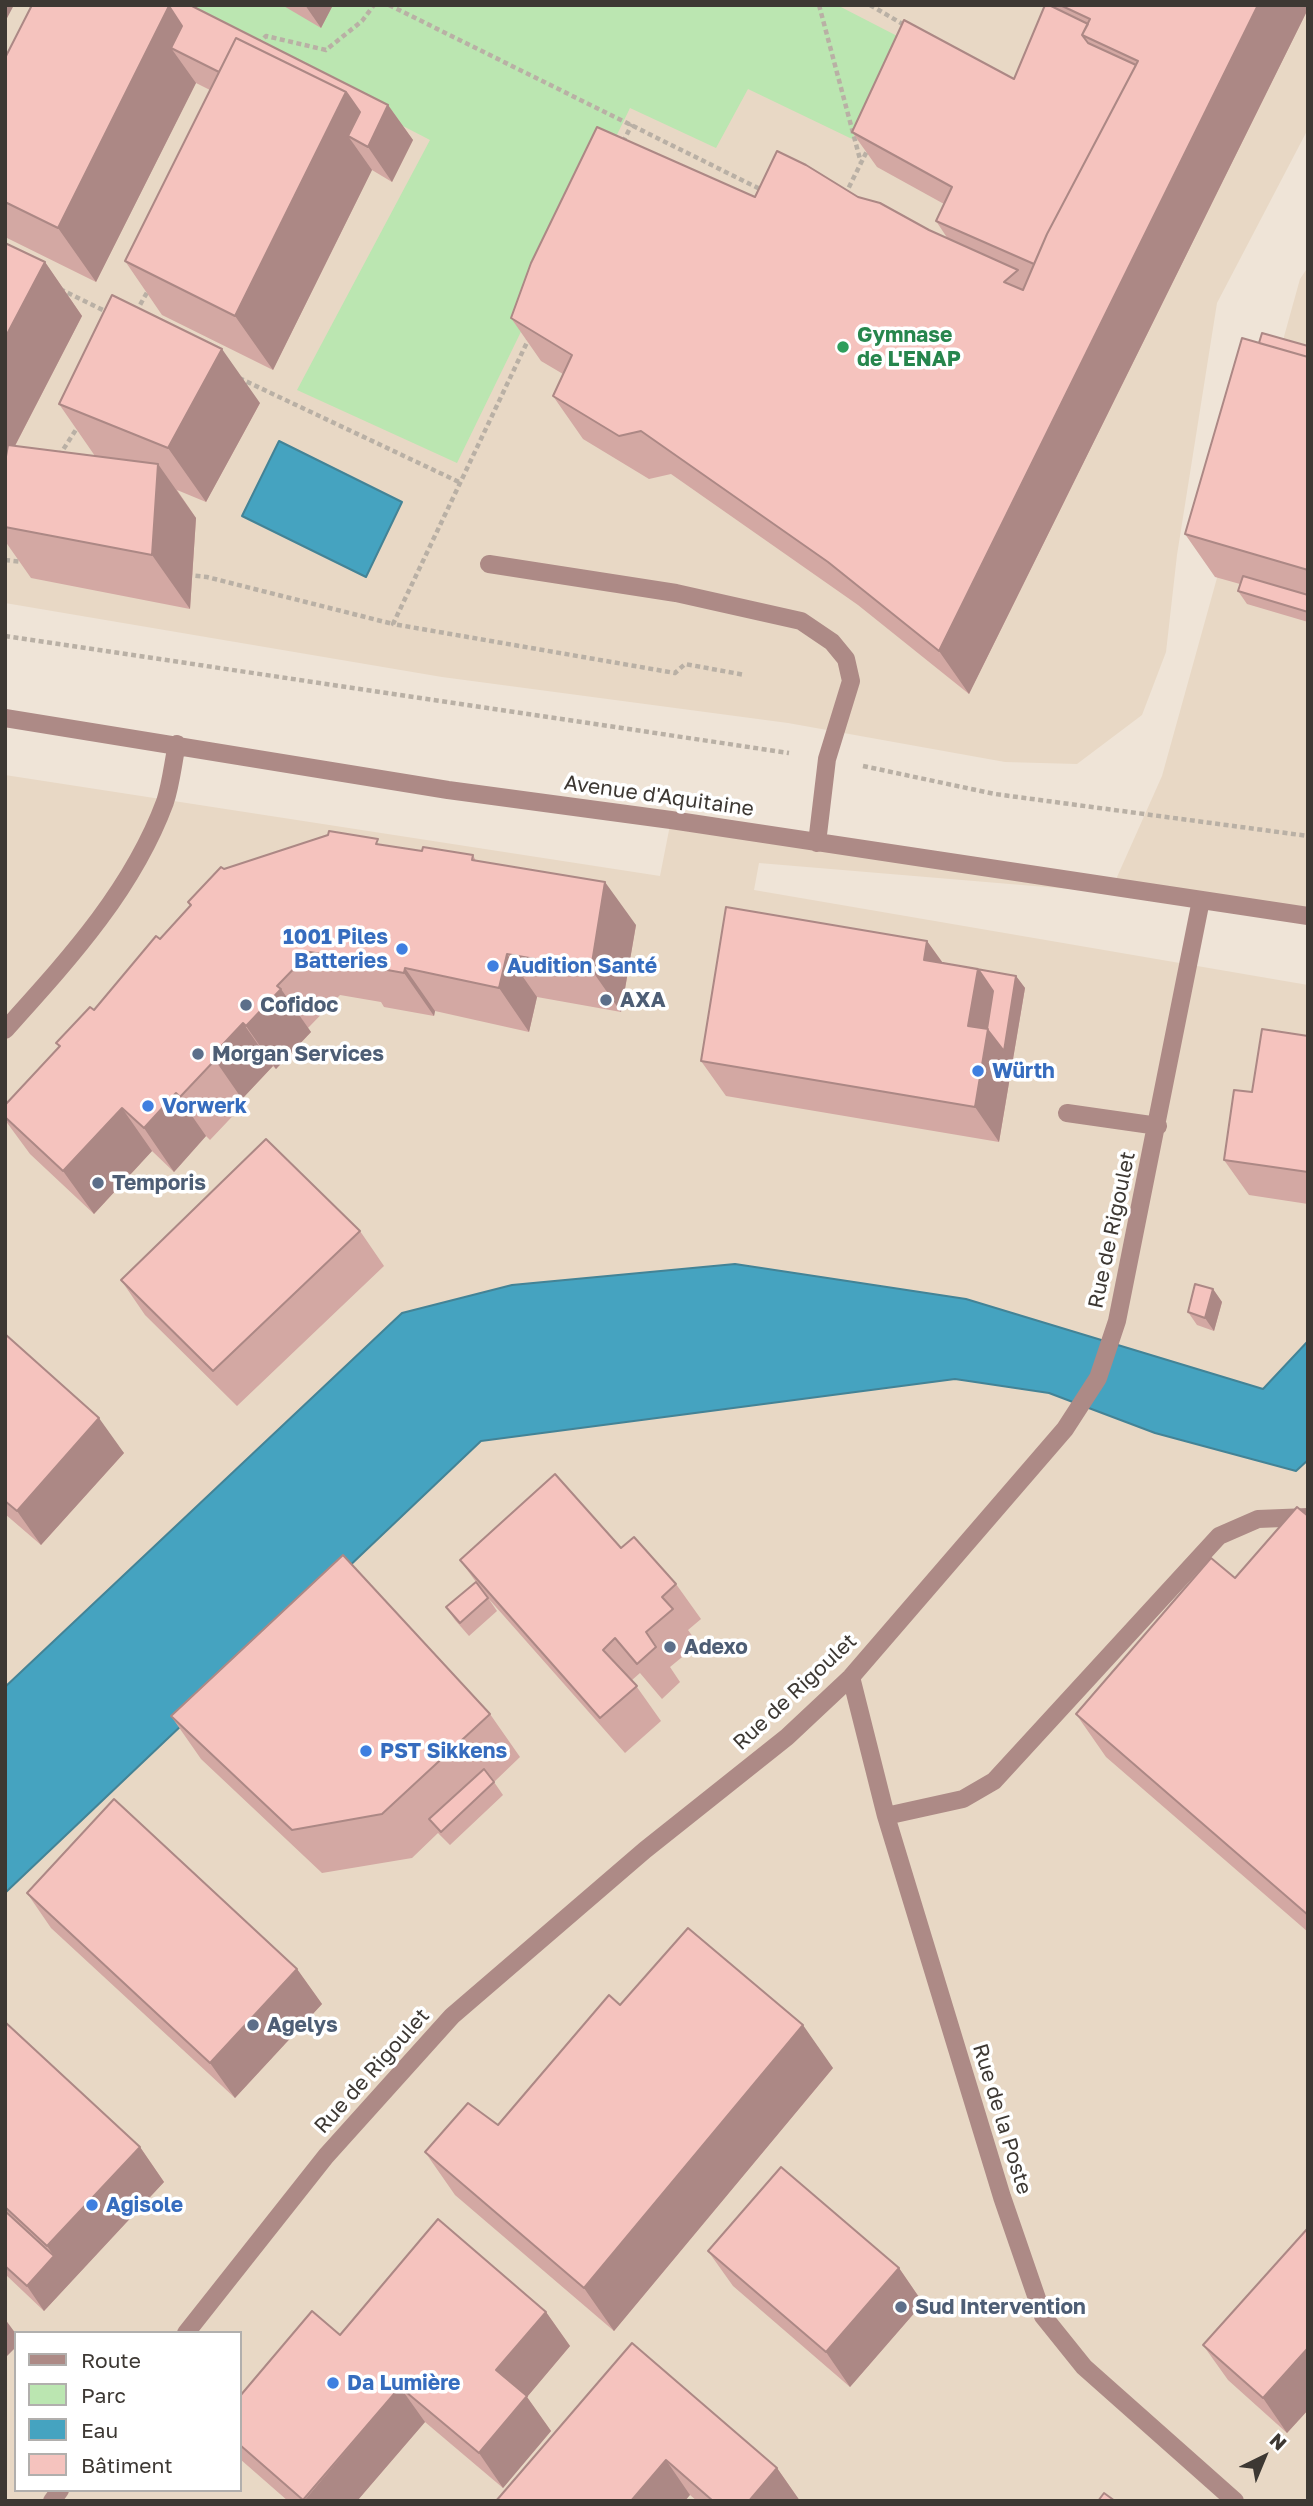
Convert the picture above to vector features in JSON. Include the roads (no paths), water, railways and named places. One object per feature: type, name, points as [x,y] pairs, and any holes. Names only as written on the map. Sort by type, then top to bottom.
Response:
[{"type":"street","points":[[489,564],[676,593],[801,621],[832,642],[846,659],[851,681],[827,759],[817,842]]},
{"type":"street","name":"Avenue d'Aquitaine","points":[[5,718],[448,790],[1308,916]]},
{"type":"street","points":[[5,1030],[65,964],[119,894],[142,855],[166,800],[177,744]]},
{"type":"street","name":"Rue de Rigoulet","points":[[188,2331],[326,2156],[452,2016],[645,1850],[787,1737],[851,1677],[1065,1429],[1098,1378],[1116,1321],[1158,1126],[1200,900]]},
{"type":"street","points":[[1066,1113],[1158,1126]]},
{"type":"street","points":[[886,1816],[963,1799],[995,1780],[1219,1536],[1258,1520],[1308,1517]]},
{"type":"street","name":"Rue de la Poste","points":[[851,1677],[886,1816],[1002,2197],[1044,2316],[1084,2367],[1235,2501]]},
{"type":"water","points":[[279,441],[402,502],[366,577],[242,516]]},
{"type":"water","points":[[735,1264],[966,1299],[1263,1389],[1308,1341],[1308,1460],[1296,1471],[1155,1433],[1049,1393],[955,1379],[481,1441],[5,1893],[5,1687],[402,1313],[512,1285]]},
{"type":"place","name":"Gymnase de L'ENAP","points":[[843,347]]},
{"type":"place","name":"1001 Piles Batteries","points":[[402,949]]},
{"type":"place","name":"Audition Santé","points":[[493,966]]},
{"type":"place","name":"AXA","points":[[606,1000]]},
{"type":"place","name":"Cofidoc","points":[[246,1005]]},
{"type":"place","name":"Morgan Services","points":[[198,1054]]},
{"type":"place","name":"Würth","points":[[978,1071]]},
{"type":"place","name":"Vorwerk","points":[[148,1106]]},
{"type":"place","name":"Temporis","points":[[98,1183]]},
{"type":"place","name":"Adexo","points":[[670,1647]]},
{"type":"place","name":"PST Sikkens","points":[[366,1751]]},
{"type":"place","name":"Agelys","points":[[253,2025]]},
{"type":"place","name":"Agisole","points":[[92,2205]]},
{"type":"place","name":"Sud Intervention","points":[[901,2307]]},
{"type":"place","name":"Da Lumière","points":[[333,2383]]}]
